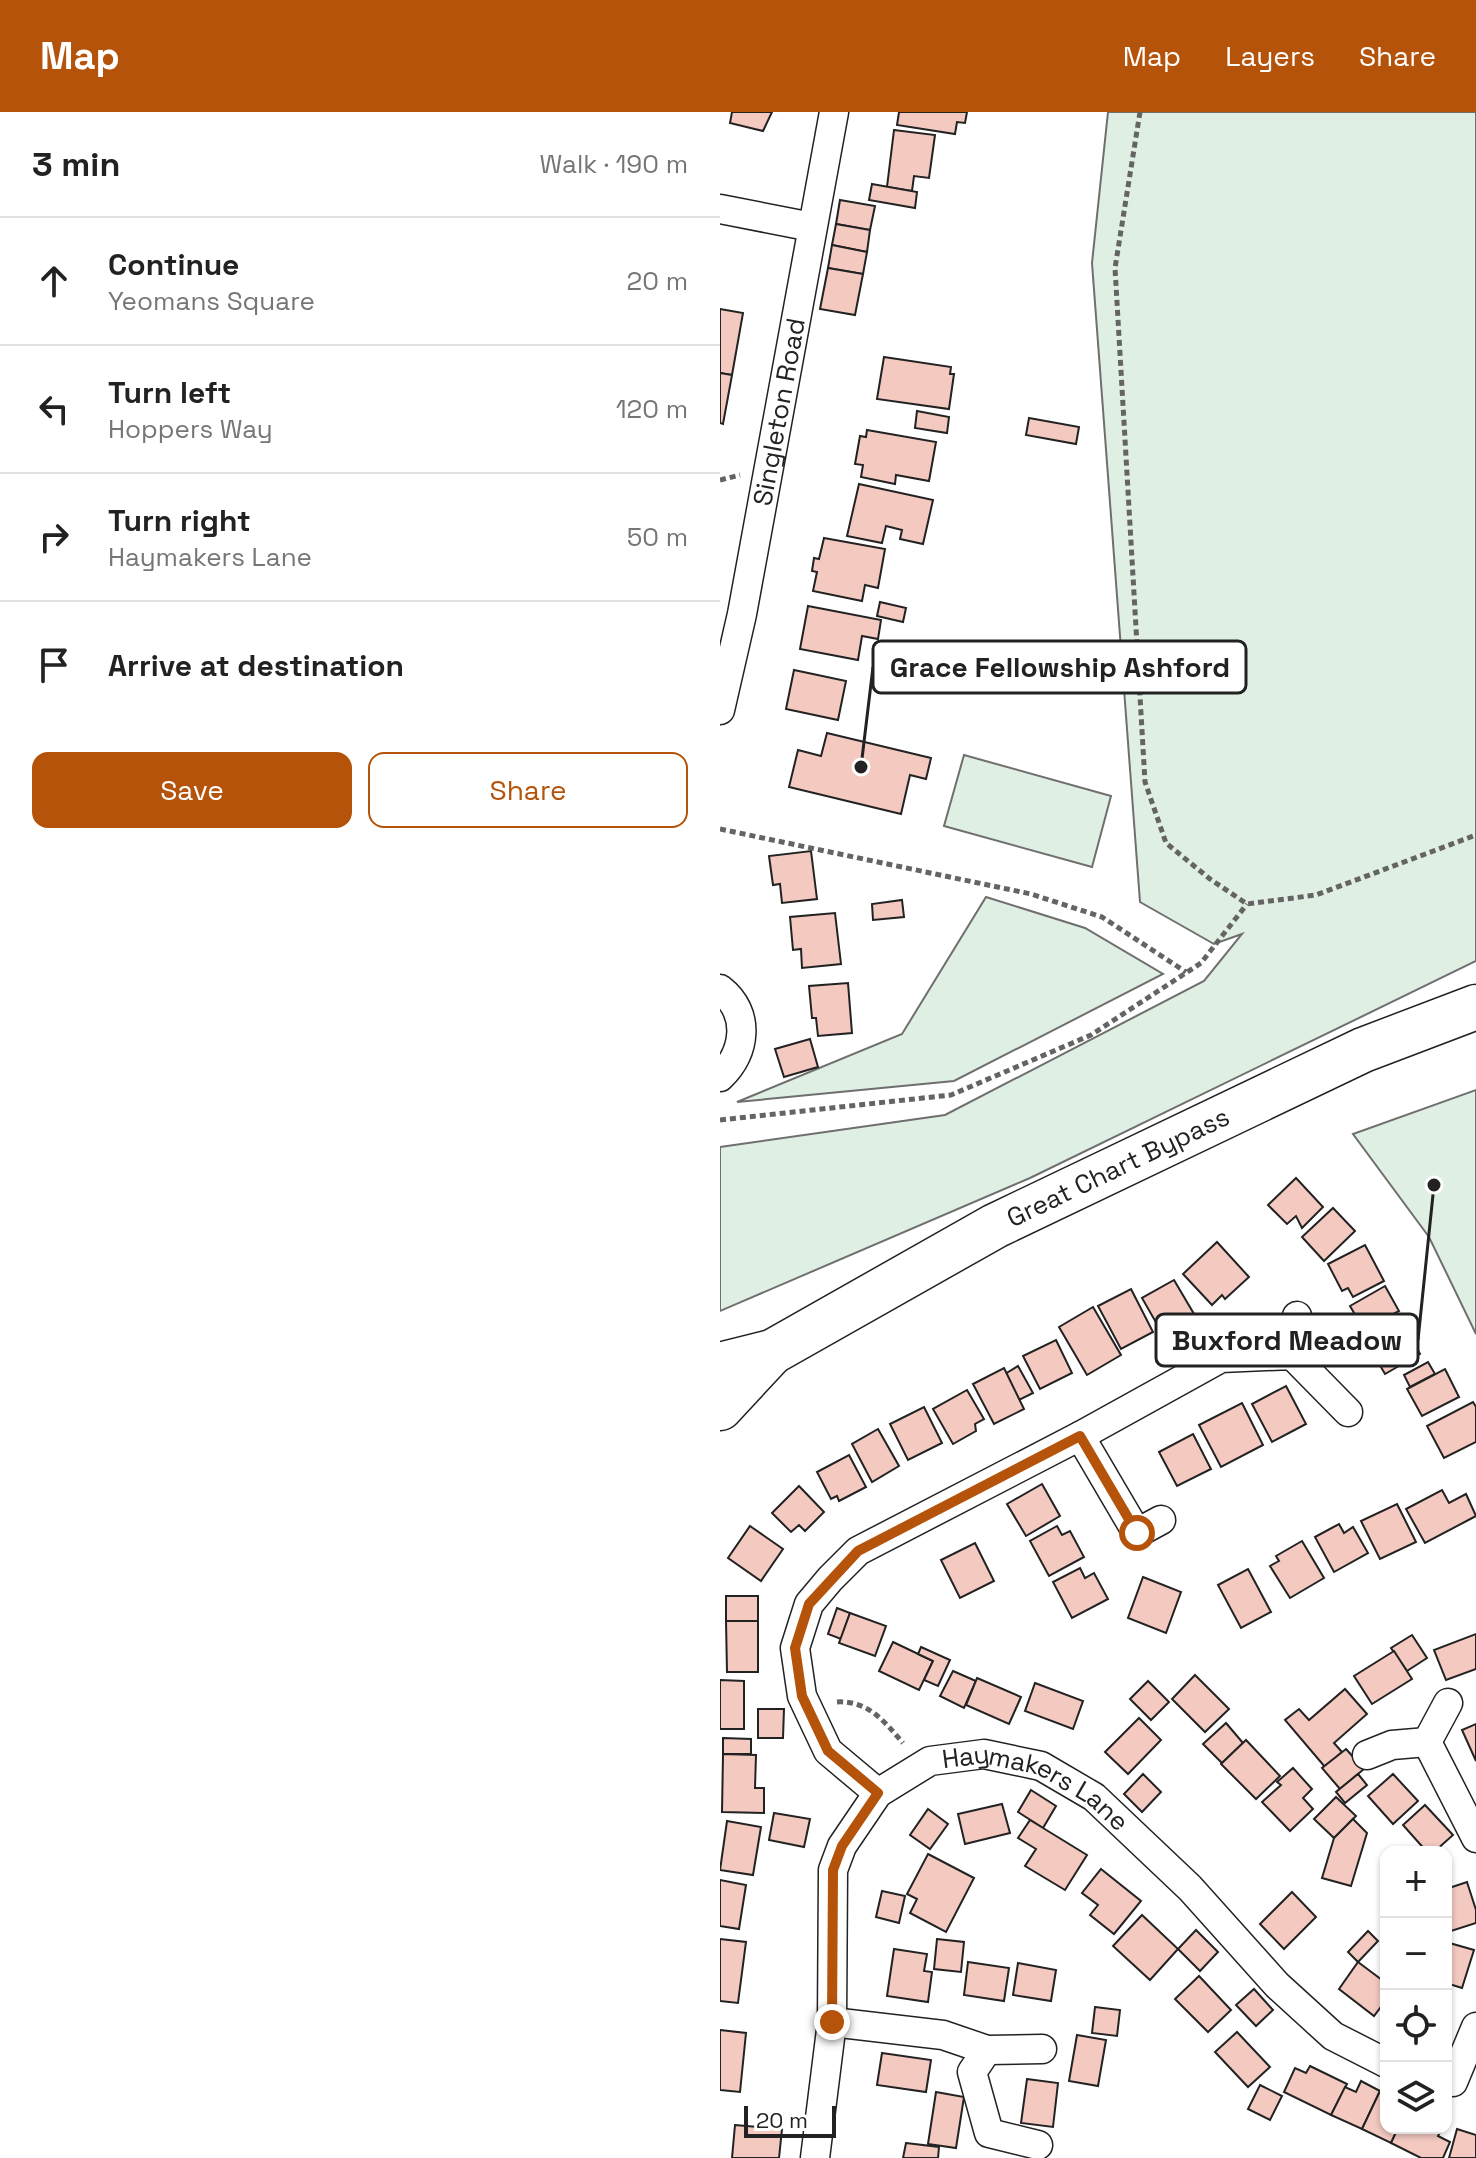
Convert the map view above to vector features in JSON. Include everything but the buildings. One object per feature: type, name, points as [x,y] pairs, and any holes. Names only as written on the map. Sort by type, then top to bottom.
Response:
[{"type":"main road","name":"Great Chart Bypass","points":[[720,1365],[772,1352],[995,1226],[1363,1050],[1476,1007]]},
{"type":"main road","name":"Great Chart Bypass","points":[[720,1408],[772,1352]]},
{"type":"street","name":"Singleton Road","points":[[720,710],[731,612],[834,112]]},
{"type":"street","points":[[720,209],[812,227]]},
{"type":"street","points":[[720,989],[736,1006],[742,1036],[737,1057],[720,1077]]},
{"type":"street","points":[[1292,1355],[1297,1316]]},
{"type":"street","points":[[878,1793],[828,1751],[802,1696],[795,1648],[809,1604],[858,1551],[1080,1436],[1221,1358],[1292,1355],[1348,1412]]},
{"type":"street","points":[[1080,1436],[1137,1533],[1161,1520]]},
{"type":"street","points":[[1427,1742],[1448,1703]]},
{"type":"street","points":[[1367,1755],[1392,1745],[1427,1742]]},
{"type":"street","points":[[1427,1742],[1476,1838]]},
{"type":"street","name":"Haymakers Lane","points":[[815,2158],[832,2022],[833,1870],[842,1846],[878,1793],[930,1761],[984,1754],[1041,1766],[1094,1797],[1190,1888],[1277,1985],[1333,2036],[1384,2062]]},
{"type":"street","points":[[832,2022],[943,2035],[987,2050],[1042,2049]]},
{"type":"street","points":[[1458,2084],[1476,2027]]},
{"type":"street","points":[[987,2050],[972,2072],[989,2133],[1038,2145]]},
{"type":"path","points":[[1140,112],[1115,268],[1145,782],[1166,843],[1247,904],[1316,895],[1476,835]]},
{"type":"path","points":[[720,829],[1031,894],[1102,917],[1186,972]]},
{"type":"path","points":[[720,1120],[951,1095],[1091,1035],[1201,963],[1247,904]]},
{"type":"path","points":[[807,1708],[844,1701],[874,1710],[921,1766]]},
{"type":"green space","points":[[1108,112],[1476,112],[1476,961],[1030,1178],[720,1311],[720,1147],[945,1115],[1204,981],[1242,934],[1214,944],[1140,902],[1092,263]]},
{"type":"green space","points":[[964,755],[1111,796],[1092,867],[944,826]]},
{"type":"green space","points":[[986,897],[1085,928],[1163,974],[954,1081],[737,1102],[902,1034]]},
{"type":"green space","points":[[1476,1090],[1476,1334],[1429,1237],[1353,1134]]},
{"type":"place","name":"Grace Fellowship Ashford","points":[[861,767]]},
{"type":"place","name":"Buxford Meadow","points":[[1434,1185]]},
{"type":"route","points":[[832,2022],[833,1870],[842,1846],[878,1793],[828,1751],[802,1696],[795,1648],[809,1604],[858,1551],[1080,1436],[1137,1533]]}]
